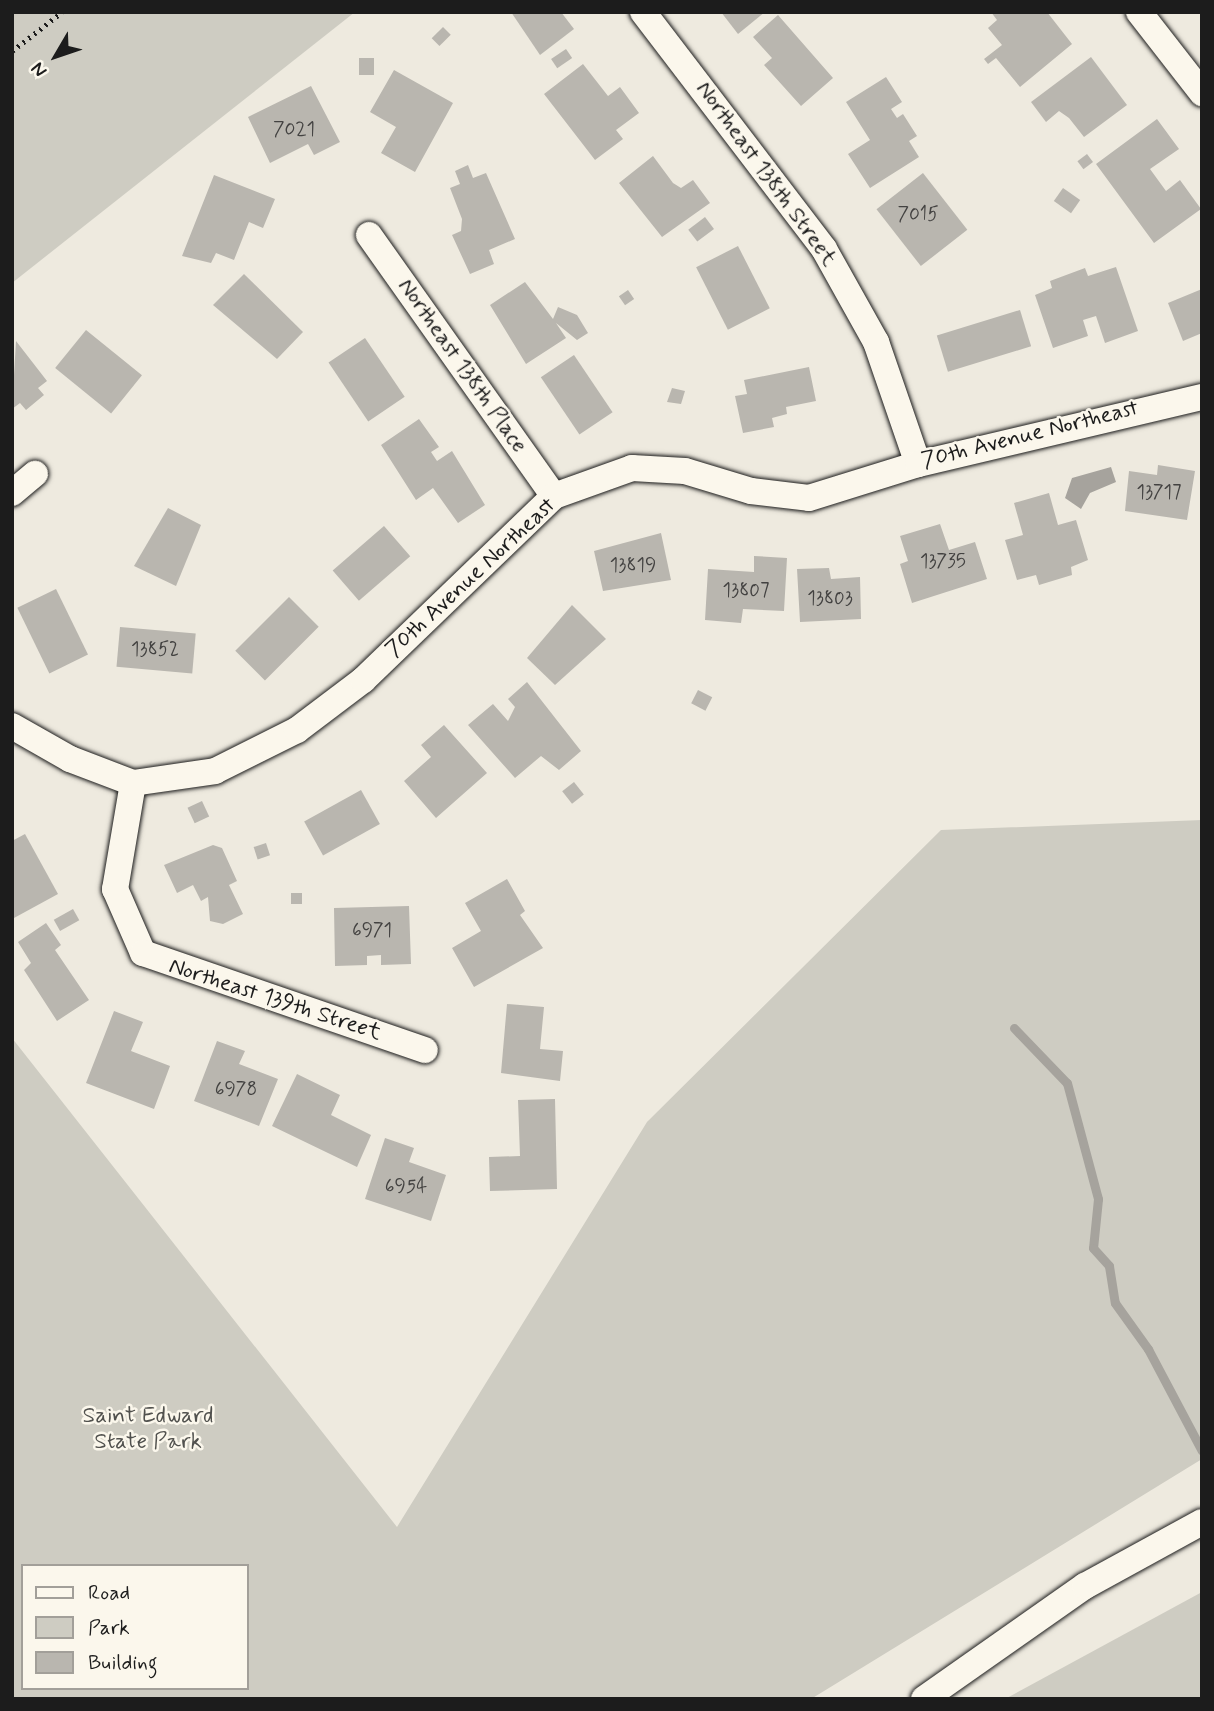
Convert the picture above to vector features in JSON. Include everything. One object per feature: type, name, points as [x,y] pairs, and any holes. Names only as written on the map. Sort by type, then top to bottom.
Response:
[{"type":"street","name":"Northeast 138th Street","points":[[643,12],[824,249],[876,342],[918,464]]},
{"type":"street","points":[[1139,12],[1202,93]]},
{"type":"street","name":"Northeast 138th Place","points":[[369,235],[554,496]]},
{"type":"street","name":"70th Avenue Northeast","points":[[133,783],[215,771],[297,730],[363,680],[554,496],[632,468],[685,471],[751,491],[809,498],[918,464],[1202,397]]},
{"type":"street","points":[[12,493],[35,474]]},
{"type":"street","points":[[12,726],[70,759],[133,783]]},
{"type":"street","name":"Northeast 139th Street","points":[[133,783],[114,889],[143,953],[425,1050]]},
{"type":"street","points":[[924,1699],[1085,1586],[1202,1522]]},
{"type":"path","points":[[12,51],[62,12]]},
{"type":"green space","points":[[12,12],[355,12],[12,283]]},
{"type":"green space","name":"Saint Edward State Park","points":[[1202,820],[1202,1459],[811,1699],[12,1699],[12,1038],[397,1527],[647,1122],[941,830]]},
{"type":"green space","points":[[1202,1592],[1202,1699],[1005,1699]]},
{"type":"shaded area","points":[[1111,467],[1116,482],[1090,493],[1081,509],[1065,498],[1072,478]]},
{"type":"building","points":[[511,12],[561,12],[574,29],[540,55]]},
{"type":"building","points":[[721,12],[765,12],[738,34]]},
{"type":"building","points":[[991,12],[1047,12],[1072,44],[1020,87],[996,58],[988,64],[984,59],[1002,45],[988,28],[997,20]]},
{"type":"building","points":[[778,15],[833,78],[801,106],[764,65],[772,58],[753,37]]},
{"type":"building","points":[[443,27],[451,35],[439,46],[432,38]]},
{"type":"building","points":[[566,49],[572,58],[557,68],[551,59]]},
{"type":"building","points":[[1091,57],[1127,105],[1084,137],[1069,118],[1059,111],[1046,122],[1031,102]]},
{"type":"building","points":[[359,58],[374,58],[374,75],[359,75]]},
{"type":"building","points":[[583,64],[608,96],[620,87],[639,113],[616,130],[623,139],[595,160],[544,94]]},
{"type":"building","points":[[394,70],[453,103],[415,172],[381,153],[396,127],[370,112]]},
{"type":"building","points":[[886,77],[902,102],[891,109],[897,118],[903,114],[917,136],[909,141],[919,157],[870,188],[848,154],[870,140],[846,102]]},
{"type":"building","points":[[311,86],[340,142],[314,155],[308,144],[270,163],[248,117]]},
{"type":"building","points":[[1157,119],[1179,149],[1150,169],[1166,191],[1180,180],[1201,209],[1154,243],[1096,164]]},
{"type":"building","points":[[1087,154],[1093,162],[1083,169],[1077,161]]},
{"type":"building","points":[[653,156],[673,183],[681,188],[693,180],[710,203],[662,237],[619,183]]},
{"type":"building","points":[[468,165],[473,178],[486,173],[515,239],[489,250],[494,264],[470,274],[452,235],[461,231],[462,219],[450,188],[460,184],[455,171]]},
{"type":"building","points":[[923,173],[967,230],[921,266],[877,209]]},
{"type":"building","points":[[214,175],[275,199],[263,228],[249,222],[234,260],[216,253],[211,263],[182,256]]},
{"type":"building","points":[[1063,188],[1080,200],[1071,213],[1054,201]]},
{"type":"building","points":[[705,217],[714,229],[697,242],[688,230]]},
{"type":"building","points":[[738,246],[770,308],[728,330],[696,267]]},
{"type":"building","points":[[1116,267],[1138,331],[1105,343],[1096,316],[1083,320],[1088,336],[1053,348],[1035,295],[1052,288],[1050,281],[1085,268],[1088,276]]},
{"type":"building","points":[[244,274],[303,332],[277,359],[213,305]]},
{"type":"building","points":[[525,282],[553,319],[558,307],[577,315],[588,333],[577,340],[556,323],[566,338],[526,364],[490,305]]},
{"type":"building","points":[[1202,289],[1202,333],[1183,341],[1168,303]]},
{"type":"building","points":[[628,290],[634,299],[625,305],[619,296]]},
{"type":"building","points":[[1020,310],[1031,346],[948,372],[937,335]]},
{"type":"building","points":[[86,330],[142,375],[111,413],[55,368]]},
{"type":"building","points":[[365,338],[405,397],[368,421],[329,363]]},
{"type":"building","points":[[16,341],[47,381],[38,388],[44,395],[26,410],[20,403],[12,409]]},
{"type":"building","points":[[574,355],[613,412],[579,435],[541,377]]},
{"type":"building","points":[[809,367],[816,401],[786,407],[787,414],[772,418],[774,427],[743,433],[735,396],[747,394],[744,380]]},
{"type":"building","points":[[672,388],[685,391],[681,404],[667,402]]},
{"type":"building","points":[[419,419],[439,447],[431,452],[437,461],[452,451],[485,505],[458,523],[433,488],[416,500],[381,445]]},
{"type":"building","points":[[1158,465],[1195,471],[1187,520],[1125,511],[1129,471],[1157,475]]},
{"type":"building","points":[[1049,493],[1058,525],[1076,520],[1088,560],[1071,567],[1072,575],[1039,585],[1036,575],[1017,580],[1005,540],[1023,535],[1014,503]]},
{"type":"building","points":[[168,508],[201,525],[176,586],[134,566]]},
{"type":"building","points":[[940,524],[949,550],[975,542],[987,579],[912,603],[900,564],[908,561],[900,536]]},
{"type":"building","points":[[384,526],[410,556],[359,601],[333,571]]},
{"type":"building","points":[[661,533],[671,580],[603,591],[594,551]]},
{"type":"building","points":[[754,556],[787,558],[784,611],[743,609],[741,623],[705,620],[708,569],[754,572]]},
{"type":"building","points":[[829,568],[831,579],[860,577],[861,619],[800,622],[797,569]]},
{"type":"building","points":[[56,589],[88,655],[49,673],[17,608]]},
{"type":"building","points":[[289,597],[319,627],[265,680],[235,651]]},
{"type":"building","points":[[572,605],[606,639],[555,685],[527,658]]},
{"type":"building","points":[[120,627],[196,634],[192,673],[117,667]]},
{"type":"building","points":[[527,682],[581,751],[559,770],[541,756],[515,778],[468,725],[493,704],[508,721],[515,707],[508,699]]},
{"type":"building","points":[[698,690],[712,697],[705,711],[691,703]]},
{"type":"building","points":[[444,725],[487,773],[436,818],[404,781],[431,757],[421,745]]},
{"type":"building","points":[[574,782],[584,795],[572,804],[562,791]]},
{"type":"building","points":[[361,790],[380,824],[323,856],[304,822]]},
{"type":"building","points":[[202,801],[209,816],[195,823],[187,808]]},
{"type":"building","points":[[25,834],[58,894],[14,918],[12,841]]},
{"type":"building","points":[[266,843],[270,855],[258,859],[254,847]]},
{"type":"building","points":[[213,845],[222,848],[237,881],[229,885],[243,914],[223,924],[210,921],[208,897],[201,901],[193,885],[177,893],[164,865]]},
{"type":"building","points":[[507,879],[525,911],[520,915],[543,948],[474,987],[452,948],[481,931],[465,903]]},
{"type":"building","points":[[291,893],[302,893],[302,904],[291,904]]},
{"type":"building","points":[[409,906],[411,964],[381,965],[381,955],[367,956],[367,965],[335,966],[334,908]]},
{"type":"building","points":[[73,909],[79,920],[60,931],[54,920]]},
{"type":"building","points":[[46,923],[61,945],[55,950],[89,1000],[57,1021],[24,970],[31,963],[18,942]]},
{"type":"building","points":[[507,1004],[544,1007],[540,1049],[563,1051],[560,1081],[501,1073]]},
{"type":"building","points":[[114,1011],[143,1022],[131,1051],[170,1066],[154,1109],[86,1083]]},
{"type":"building","points":[[217,1041],[245,1051],[239,1064],[278,1079],[259,1126],[194,1101]]},
{"type":"building","points":[[297,1074],[340,1095],[331,1115],[371,1135],[357,1167],[272,1126]]},
{"type":"building","points":[[555,1099],[557,1189],[490,1191],[489,1157],[520,1156],[518,1100]]},
{"type":"building","points":[[385,1138],[414,1148],[409,1162],[446,1175],[431,1221],[365,1199]]},
{"type":"waterway","points":[[1014,1028],[1067,1083],[1098,1199],[1093,1248],[1109,1266],[1115,1303],[1148,1349],[1202,1451]]}]
